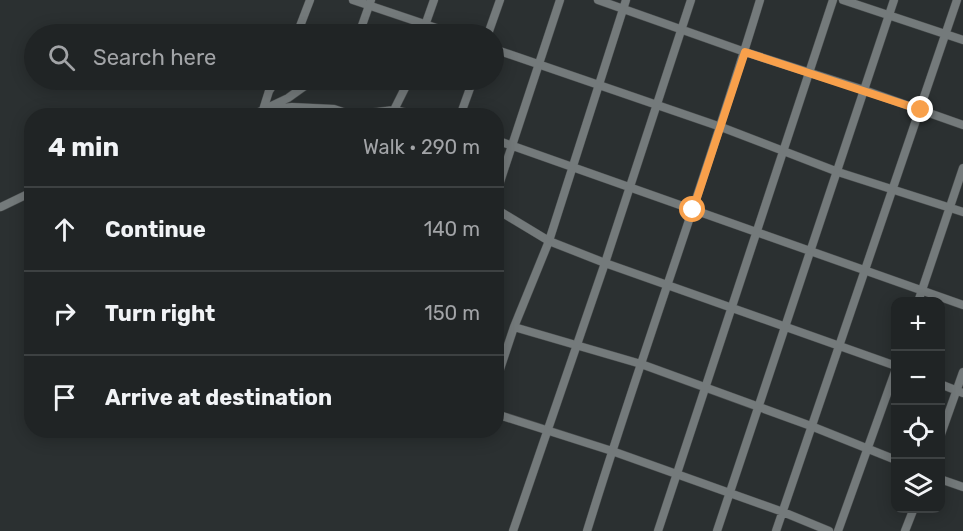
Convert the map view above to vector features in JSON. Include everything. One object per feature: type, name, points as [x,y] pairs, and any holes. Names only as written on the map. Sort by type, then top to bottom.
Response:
[{"type":"street","points":[[301,24],[310,0]]},
{"type":"street","points":[[353,0],[370,3],[422,24]]},
{"type":"street","points":[[425,24],[434,0]]},
{"type":"street","points":[[492,24],[500,0]]},
{"type":"street","points":[[504,170],[560,0]]},
{"type":"street","points":[[598,0],[963,125]]},
{"type":"street","points":[[504,357],[549,241],[626,0]]},
{"type":"street","points":[[513,531],[605,263],[691,0]]},
{"type":"street","points":[[587,531],[721,127],[760,0]]},
{"type":"street","points":[[658,531],[734,307],[833,0]]},
{"type":"street","points":[[843,0],[888,17],[963,40]]},
{"type":"street","points":[[717,531],[894,0]]},
{"type":"street","points":[[776,531],[957,0]]},
{"type":"street","points":[[363,24],[370,3]]},
{"type":"street","points":[[504,53],[721,127],[838,172],[963,212]]},
{"type":"street","points":[[264,108],[270,90]]},
{"type":"street","points":[[267,108],[299,90]]},
{"type":"street","points":[[395,108],[404,90]]},
{"type":"street","points":[[463,108],[469,90]]},
{"type":"street","points":[[282,108],[306,108]]},
{"type":"street","points":[[504,143],[963,305]]},
{"type":"street","points":[[920,297],[963,168]]},
{"type":"street","points":[[1,207],[24,196]]},
{"type":"street","points":[[504,214],[549,241],[891,366]]},
{"type":"street","points":[[514,327],[641,364],[894,459]]},
{"type":"street","points":[[945,426],[960,392],[963,372]]},
{"type":"street","points":[[838,531],[891,382]]},
{"type":"street","points":[[945,386],[960,392]]},
{"type":"street","points":[[504,416],[612,451],[783,512],[829,531]]},
{"type":"street","points":[[945,481],[963,487]]},
{"type":"street","points":[[906,531],[912,513]]},
{"type":"route","points":[[693,210],[745,52],[921,110]]}]
